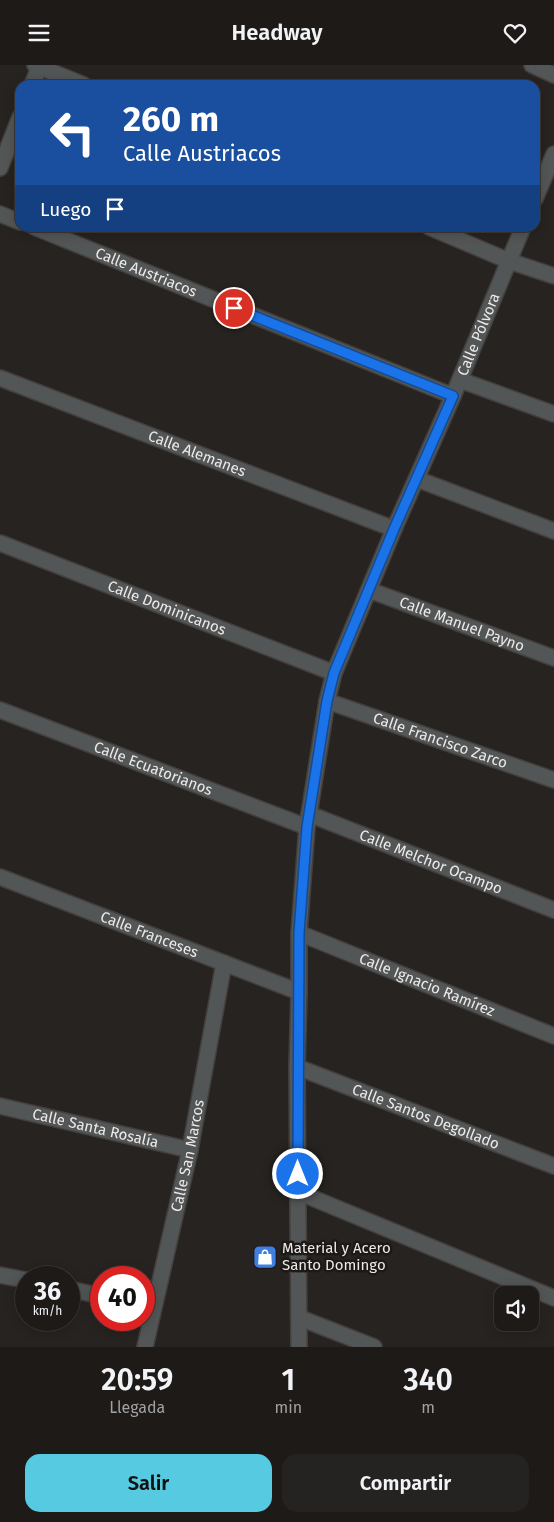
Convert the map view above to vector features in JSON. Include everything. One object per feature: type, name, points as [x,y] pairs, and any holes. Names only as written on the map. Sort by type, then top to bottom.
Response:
[{"type":"street","points":[[532,65],[554,75]]},
{"type":"street","points":[[34,80],[38,66],[72,80]]},
{"type":"street","points":[[0,168],[15,130]]},
{"type":"street","points":[[540,187],[554,154]]},
{"type":"street","points":[[0,214],[15,220]]},
{"type":"street","name":"Calle Austriacos","points":[[46,232],[453,396]]},
{"type":"street","points":[[441,232],[510,261],[554,276]]},
{"type":"street","name":"Calle Pólvora","points":[[299,1347],[297,1067],[300,992],[299,933],[308,820],[327,701],[334,673],[394,529],[460,380],[521,232]]},
{"type":"street","name":"Calle Alemanes","points":[[0,378],[394,529]]},
{"type":"street","points":[[460,380],[554,414]]},
{"type":"street","points":[[417,479],[554,531]]},
{"type":"street","name":"Calle Dominicanos","points":[[0,543],[334,673]]},
{"type":"street","name":"Calle Manuel Payno","points":[[369,590],[554,658]]},
{"type":"street","name":"Calle Francisco Zarco","points":[[327,701],[554,780]]},
{"type":"street","name":"Calle Ecuatorianos","points":[[0,710],[308,820]]},
{"type":"street","name":"Calle Melchor Ocampo","points":[[308,820],[554,910]]},
{"type":"street","name":"Calle Franceses","points":[[0,877],[300,992]]},
{"type":"street","name":"Calle Ignacio Ramírez","points":[[299,933],[554,1036]]},
{"type":"street","name":"Calle San Marcos","points":[[155,1283],[190,1150],[224,963]]},
{"type":"street","name":"Calle Santos Degollado","points":[[297,1067],[554,1165]]},
{"type":"street","name":"Calle Santa Rosalía","points":[[0,1106],[190,1150]]},
{"type":"street","points":[[298,1192],[554,1298]]},
{"type":"street","points":[[0,1275],[15,1278]]},
{"type":"street","points":[[300,1318],[374,1347]]},
{"type":"street","name":"Calle San Marcos","points":[[145,1347],[147,1331]]},
{"type":"place","name":"Material y Acero Santo Domingo","points":[[265,1257]]},
{"type":"route","points":[[234,308],[453,396],[394,529],[334,673],[327,701],[307,827],[299,933],[298,1174]]}]
